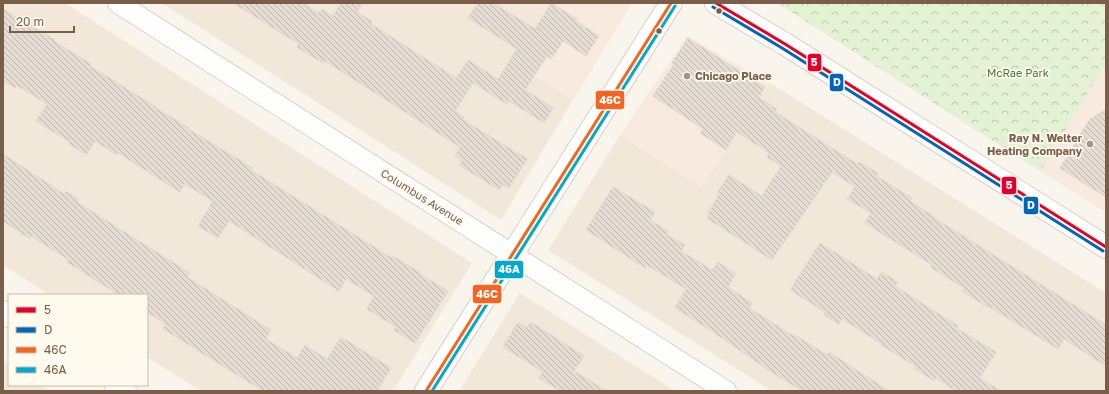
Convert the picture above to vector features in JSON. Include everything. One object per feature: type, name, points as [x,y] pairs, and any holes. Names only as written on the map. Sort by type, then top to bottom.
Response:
[{"type":"street","name":"Columbus Avenue","points":[[118,3],[726,391]]},
{"type":"street","points":[[426,391],[671,3]]},
{"type":"street","points":[[716,3],[785,44],[1106,247]]},
{"type":"shaded area","points":[[3,3],[65,3],[472,263],[393,391],[201,391],[148,358],[148,294],[48,294],[3,265]]},
{"type":"shaded area","points":[[162,3],[550,3],[513,62],[573,100],[501,220]]},
{"type":"shaded area","points":[[550,3],[632,3],[573,100],[513,62]]},
{"type":"shaded area","points":[[687,36],[770,83],[702,187],[620,135]]},
{"type":"shaded area","points":[[1106,64],[1106,212],[1040,171]]},
{"type":"shaded area","points":[[770,83],[1106,293],[1106,391],[772,391],[548,250],[620,135],[702,187]]},
{"type":"shaded area","points":[[520,293],[675,391],[459,391]]},
{"type":"shaded area","points":[[3,361],[8,364],[8,386],[42,386],[50,391],[3,391]]},
{"type":"green space","name":"McRae Park","points":[[777,3],[1106,3],[1106,64],[1040,171]]},
{"type":"building","points":[[233,3],[303,3],[319,13],[322,9],[333,16],[341,3],[363,3],[357,12],[372,21],[371,24],[456,78],[468,60],[498,79],[517,49],[468,18],[478,3],[493,3],[535,29],[551,3],[577,19],[574,20],[599,36],[586,56],[563,41],[551,59],[547,56],[525,90],[553,108],[544,123],[509,101],[507,104],[473,83],[455,111],[464,117],[462,119],[527,159],[509,188],[503,185],[499,190],[459,165],[462,160],[455,156],[460,147],[325,61],[323,63],[297,47],[299,44]]},
{"type":"building","points":[[3,9],[55,40],[54,41],[91,64],[90,66],[189,128],[188,129],[253,168],[251,170],[392,258],[393,256],[421,273],[420,274],[448,291],[415,343],[394,330],[396,327],[367,309],[374,296],[346,279],[339,291],[229,221],[218,238],[198,226],[213,201],[185,184],[180,192],[118,153],[117,155],[95,141],[86,155],[69,144],[70,142],[36,121],[47,104],[16,85],[15,88],[3,81]]},
{"type":"building","points":[[688,38],[765,87],[759,98],[777,109],[775,112],[857,164],[859,162],[878,173],[876,176],[912,198],[910,201],[936,219],[1106,325],[1106,366],[1064,339],[1058,349],[988,306],[987,307],[962,291],[964,288],[930,267],[932,265],[865,223],[871,213],[847,199],[855,187],[832,172],[772,260],[708,219],[708,213],[720,193],[718,192],[729,175],[762,196],[781,166],[767,157],[769,153],[737,132],[726,150],[700,133],[703,129],[653,96],[674,64],[672,63]]},
{"type":"building","name":"Ray N. Welter Heating Company","points":[[1106,109],[1106,197],[1060,168],[1089,120]]},
{"type":"building","points":[[3,154],[64,194],[66,191],[79,199],[77,202],[190,273],[187,277],[271,330],[266,339],[297,358],[305,345],[327,359],[341,337],[391,368],[377,391],[263,391],[163,329],[166,324],[148,313],[148,294],[117,294],[67,262],[69,260],[31,236],[30,239],[3,221]]},
{"type":"building","points":[[613,187],[655,212],[650,220],[668,231],[666,234],[685,245],[681,251],[712,270],[718,262],[736,274],[728,287],[752,303],[749,308],[827,355],[829,352],[889,391],[802,391],[675,308],[686,289],[647,265],[645,268],[586,230]]},
{"type":"building","points":[[820,243],[877,279],[882,272],[898,282],[895,286],[958,326],[956,328],[996,352],[980,378],[1001,391],[956,391],[936,378],[934,381],[914,368],[916,366],[882,346],[882,344],[842,319],[839,324],[824,315],[825,312],[790,290]]},
{"type":"building","points":[[518,322],[527,328],[531,322],[584,356],[574,371],[607,391],[560,391],[539,378],[543,372],[503,347]]},
{"type":"transit line","name":"46C","points":[[426,391],[671,3]]},
{"type":"transit line","name":"5","points":[[716,3],[785,44],[1106,247]]},
{"type":"transit line","name":"46A","points":[[432,391],[675,6]]},
{"type":"transit line","name":"D","points":[[713,7],[782,48],[1103,251]]},
{"type":"place","name":"Chicago Place","points":[[687,76]]},
{"type":"place","name":"Ray N. Welter Heating Company","points":[[1090,144]]}]
